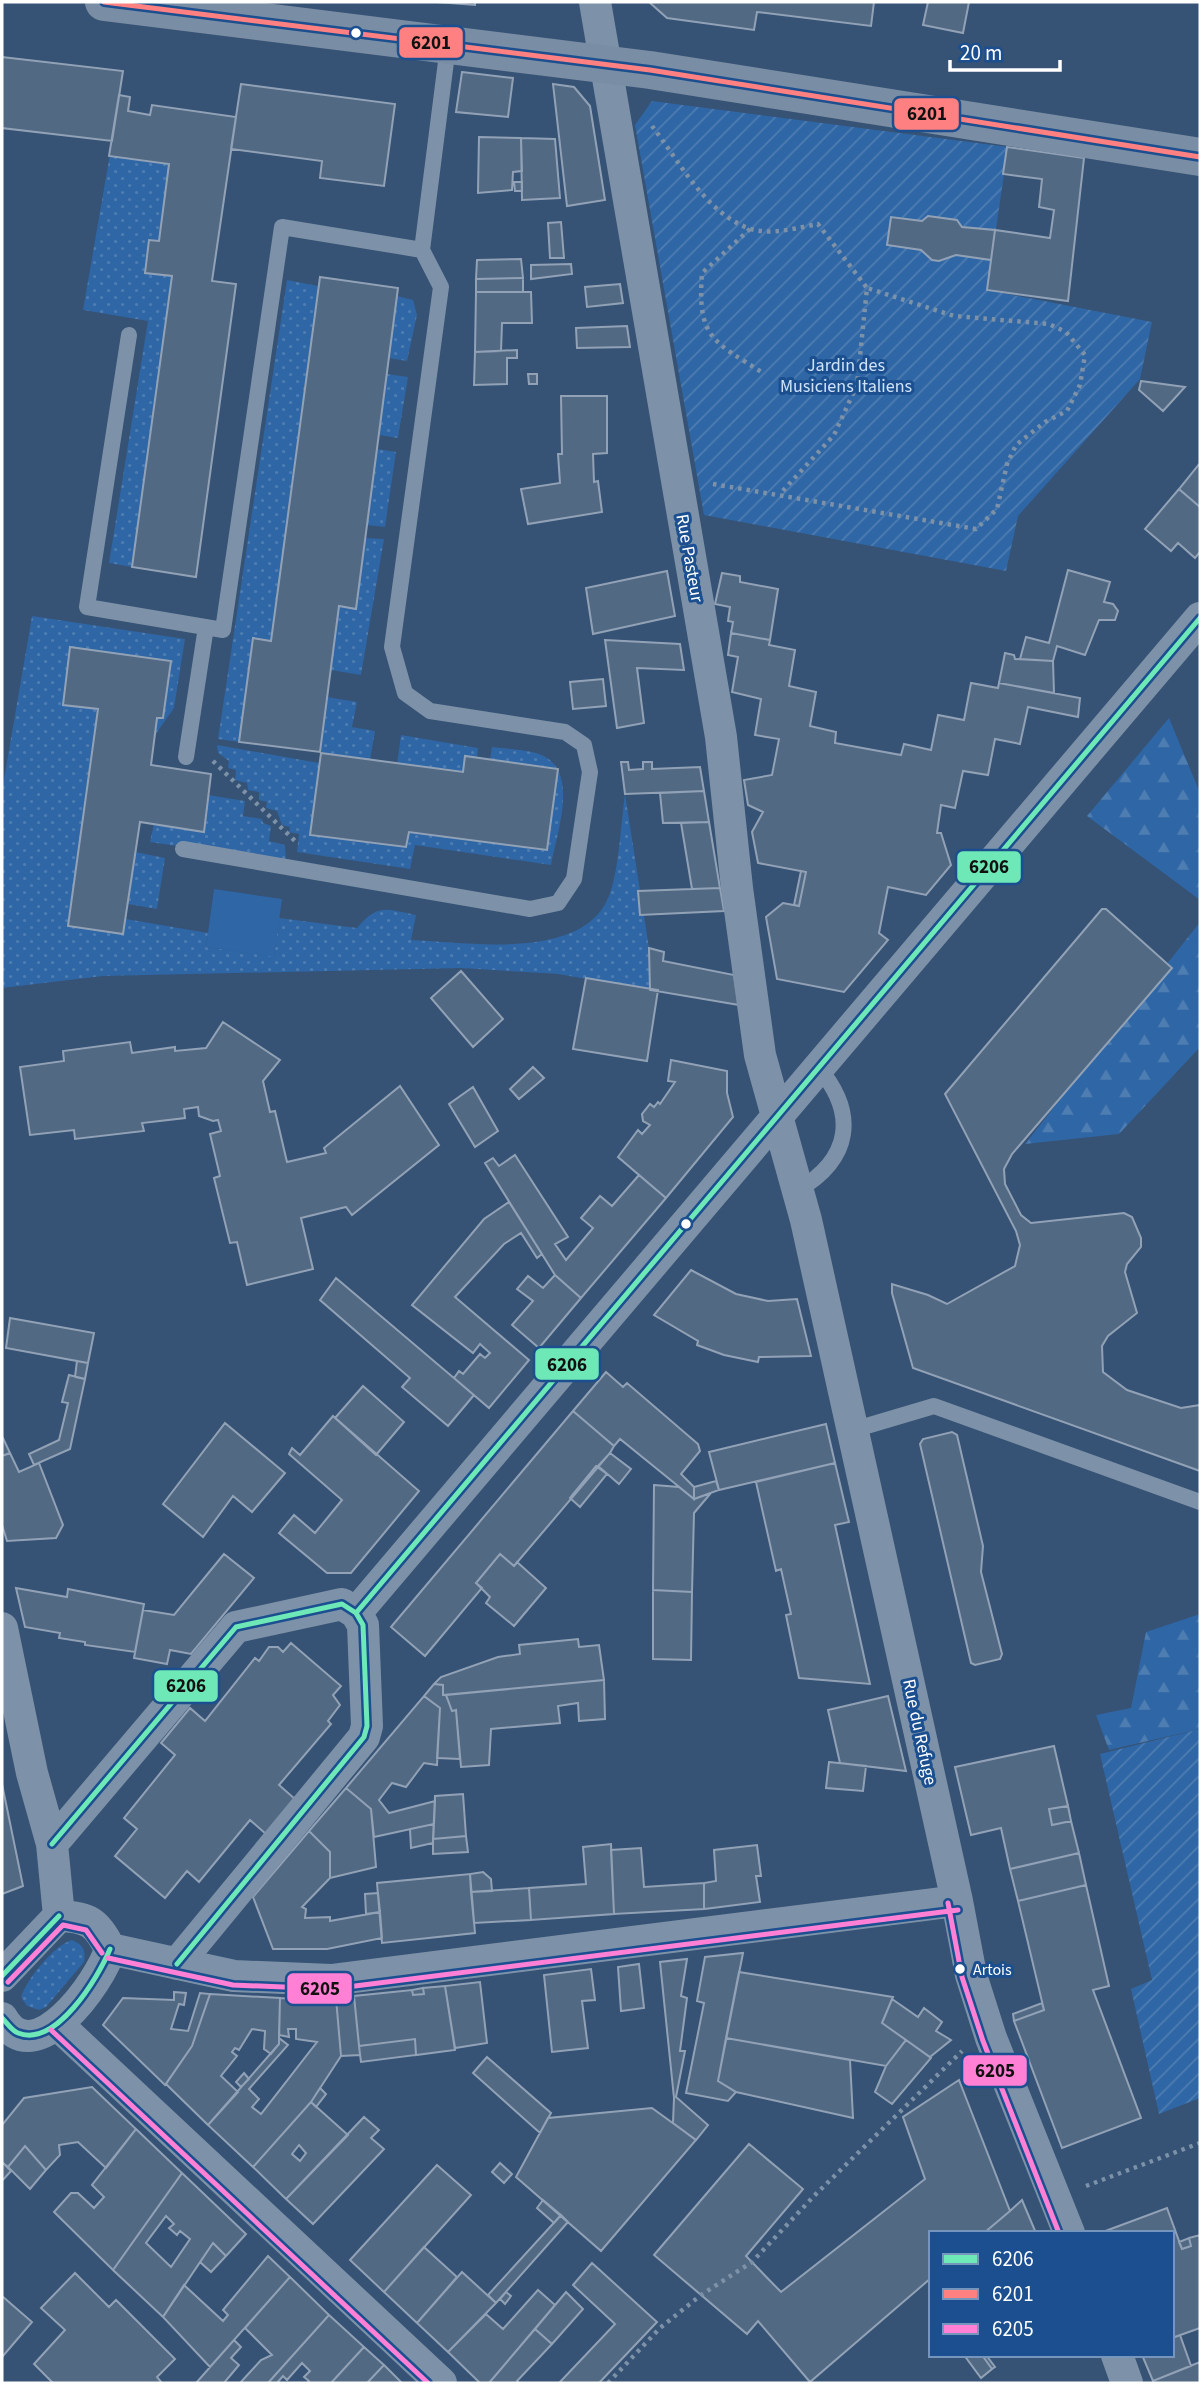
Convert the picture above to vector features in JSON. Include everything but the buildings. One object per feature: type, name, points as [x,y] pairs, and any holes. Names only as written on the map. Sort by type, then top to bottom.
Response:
[{"type":"main road","points":[[104,2],[607,65],[1200,156]]},
{"type":"street","name":"Rue Pasteur","points":[[595,2],[721,737],[737,888],[760,1055],[798,1190]]},
{"type":"street","points":[[356,1612],[1200,618]]},
{"type":"street","name":"Rue du Refuge","points":[[798,1190],[957,1901],[971,1975],[991,2038],[1068,2231]]},
{"type":"street","points":[[52,1844],[236,1627],[342,1604],[356,1612],[363,1625],[367,1726],[364,1737],[177,1964]]},
{"type":"street","points":[[2,1628],[32,1773],[52,1844],[59,1916]]},
{"type":"street","points":[[110,1950],[234,1976],[331,1980],[957,1901]]},
{"type":"street","points":[[2,1976],[59,1916],[83,1916],[102,1931],[110,1950],[104,1969],[57,2024],[33,2037],[4,2028]]},
{"type":"street","points":[[57,2024],[441,2383]]},
{"type":"street","points":[[1117,2357],[1127,2383]]},
{"type":"lane","points":[[183,849],[530,909],[558,903],[574,879],[590,772],[584,745],[565,732],[430,711],[405,693],[392,647],[441,287],[422,250],[448,46]]},
{"type":"lane","points":[[130,335],[87,607],[223,630],[282,227],[422,250]]},
{"type":"lane","points":[[186,757],[206,627]]},
{"type":"lane","points":[[798,1190],[819,1178],[835,1159],[844,1135],[843,1110],[835,1087],[818,1067]]},
{"type":"lane","points":[[853,1430],[934,1406],[1200,1502]]},
{"type":"path","points":[[643,115],[717,211],[750,229],[784,231],[818,224],[866,288],[954,316],[1049,324],[1066,332],[1085,355],[1080,385],[1067,411],[1045,422],[1016,445],[1007,464],[997,509],[976,529],[712,483]]},
{"type":"path","points":[[750,229],[702,273],[699,310],[716,343],[763,373]]},
{"type":"path","points":[[779,494],[834,435],[858,385],[866,288]]},
{"type":"path","points":[[189,738],[296,842],[292,868]]},
{"type":"path","points":[[608,2383],[660,2328],[701,2295],[752,2262],[814,2196],[967,2046],[991,2038]]},
{"type":"path","points":[[1055,2197],[1200,2143]]},
{"type":"green space","name":"Jardin des Musiciens Italiens","points":[[652,101],[1008,147],[987,290],[1152,322],[1140,379],[1018,516],[1006,571],[704,515],[635,125]]},
{"type":"green space","points":[[110,154],[169,164],[172,276],[132,567],[109,563],[148,321],[83,310]]},
{"type":"green space","points":[[287,280],[318,286],[271,640],[253,638],[239,742],[218,739]]},
{"type":"green space","points":[[397,296],[413,300],[417,315],[407,361],[389,358]]},
{"type":"green space","points":[[387,374],[408,377],[398,438],[379,435]]},
{"type":"green space","points":[[377,449],[396,452],[385,527],[367,525]]},
{"type":"green space","points":[[365,538],[384,539],[361,675],[331,670],[339,606],[356,608]]},
{"type":"green space","points":[[32,616],[185,639],[174,708],[155,735],[157,718],[163,718],[171,661],[70,647],[63,705],[98,709],[68,926],[123,934],[126,919],[208,933],[206,947],[274,956],[279,918],[357,928],[377,911],[390,910],[416,915],[411,940],[521,944],[550,939],[575,931],[595,917],[609,896],[617,860],[625,794],[649,948],[650,990],[558,974],[461,968],[103,976],[2,988],[2,791]]},
{"type":"green space","points":[[327,697],[357,702],[352,727],[375,731],[370,760],[320,752]]},
{"type":"green space","points":[[1169,718],[1200,793],[1200,900],[1087,816]]},
{"type":"green space","points":[[401,735],[478,748],[477,758],[463,772],[397,764]]},
{"type":"green space","points":[[217,745],[319,763],[311,835],[406,847],[409,832],[547,850],[558,770],[563,785],[563,801],[551,865],[415,845],[410,869],[297,852],[299,834],[289,832],[290,827],[282,825],[277,811],[266,808],[267,802],[259,800],[259,792],[248,790],[247,783],[235,780],[236,770],[228,768],[229,761],[218,753]]},
{"type":"green space","points":[[492,747],[536,753],[550,760],[557,769],[490,760]]},
{"type":"green space","points":[[208,795],[245,801],[243,816],[262,819],[263,823],[271,826],[269,841],[285,845],[286,862],[150,842],[154,824],[203,832]]},
{"type":"green space","points":[[135,852],[165,858],[157,909],[128,904]]},
{"type":"green space","points":[[214,889],[282,899],[274,957],[206,947]]},
{"type":"green space","points":[[1200,922],[1200,1047],[1119,1134],[1025,1144]]},
{"type":"green space","points":[[1200,1614],[1200,1729],[1109,1750],[1096,1715],[1131,1708],[1146,1632]]},
{"type":"green space","points":[[1200,1729],[1200,2098],[1159,2114],[1131,1989],[1152,1980],[1100,1754]]},
{"type":"green space","points":[[72,1940],[83,1948],[84,1962],[46,2007],[39,2010],[27,2006],[21,1997],[29,1981],[57,1948]]},
{"type":"transit line","name":"6201","points":[[104,2],[650,70],[1200,157]]},
{"type":"transit line","name":"6206","points":[[356,1613],[1200,618]]},
{"type":"transit line","name":"6206","points":[[52,1844],[236,1627],[342,1604],[356,1613],[363,1625],[367,1726],[364,1737],[177,1964]]},
{"type":"transit line","name":"6205","points":[[948,1903],[962,1977],[983,2041],[1058,2231]]},
{"type":"transit line","name":"6205","points":[[108,1958],[233,1985],[331,1989],[958,1910]]},
{"type":"transit line","name":"6206","points":[[2,1976],[59,1916]]},
{"type":"transit line","name":"6205","points":[[8,1982],[63,1925],[86,1930],[102,1953]]},
{"type":"transit line","name":"6206","points":[[2,2018],[18,2033],[32,2035],[47,2030],[74,2008],[96,1976],[110,1949]]},
{"type":"transit line","name":"6205","points":[[51,2030],[428,2383]]},
{"type":"place","name":"Artois","points":[[960,1969]]}]
